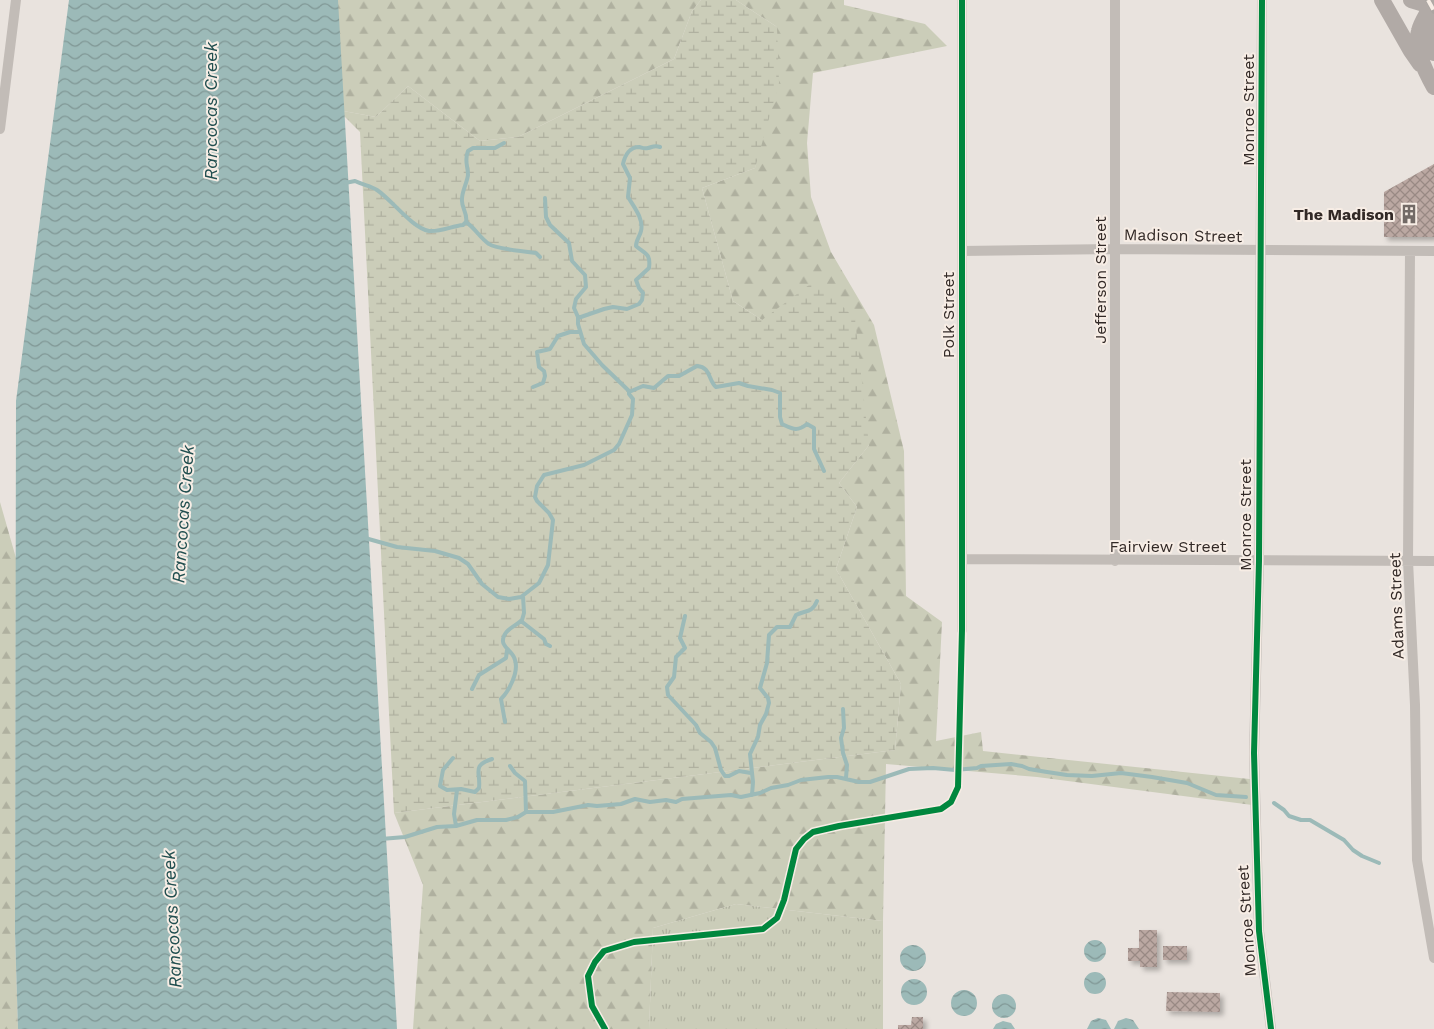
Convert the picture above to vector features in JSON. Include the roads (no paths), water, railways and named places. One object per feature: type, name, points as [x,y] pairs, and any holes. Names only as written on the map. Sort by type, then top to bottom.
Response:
[{"type":"main road","points":[[1382,0],[1434,87]]},
{"type":"main road","points":[[1411,0],[1432,3]]},
{"type":"main road","points":[[1423,67],[1419,50],[1419,30],[1432,3]]},
{"type":"main road","points":[[1432,3],[1427,24],[1434,53]]},
{"type":"street","points":[[0,124],[16,0]]},
{"type":"street","name":"Polk Street","points":[[962,0],[962,630]]},
{"type":"street","name":"Jefferson Street","points":[[1115,0],[1115,561]]},
{"type":"street","name":"Monroe Street","points":[[1262,0],[1259,561],[1254,753],[1259,931],[1271,1029]]},
{"type":"street","name":"Madison Street","points":[[962,251],[1115,249],[1434,251]]},
{"type":"street","name":"Adams Street","points":[[1410,251],[1408,561],[1415,704],[1417,860],[1434,958]]},
{"type":"street","name":"Fairview Street","points":[[962,559],[1434,561]]},
{"type":"water","name":"Rancocas Creek","points":[[69,0],[338,0],[397,1029],[18,1029],[15,933],[16,401]]},
{"type":"water","points":[[1095,940],[1103,943],[1106,951],[1103,959],[1095,962],[1087,959],[1084,951],[1087,943]]},
{"type":"water","points":[[913,945],[923,948],[926,958],[923,968],[913,971],[903,968],[900,958],[903,948]]},
{"type":"water","points":[[1095,972],[1103,975],[1106,983],[1103,991],[1095,994],[1087,991],[1084,983],[1087,975]]},
{"type":"water","points":[[914,979],[924,982],[927,992],[924,1002],[914,1005],[904,1002],[901,992],[904,982]]},
{"type":"water","points":[[964,990],[974,993],[977,1003],[974,1013],[964,1016],[954,1013],[951,1003],[954,993]]},
{"type":"water","points":[[1004,994],[1013,997],[1016,1006],[1013,1015],[1004,1018],[995,1015],[992,1006],[995,997]]},
{"type":"water","points":[[1098,1018],[1106,1020],[1111,1029],[1087,1029],[1091,1021]]},
{"type":"water","points":[[1126,1018],[1133,1020],[1139,1029],[1114,1029],[1118,1021]]},
{"type":"water","points":[[1003,1021],[1011,1023],[1015,1029],[993,1029],[996,1024]]},
{"type":"waterway","points":[[466,222],[462,199],[468,175],[466,161],[468,151],[473,148],[495,148],[504,143]]},
{"type":"waterway","points":[[578,318],[613,307],[627,309],[639,304],[642,300],[643,293],[636,280],[649,268],[649,259],[647,254],[636,246],[642,227],[638,213],[628,197],[630,178],[623,164],[633,148],[660,147]]},
{"type":"waterway","points":[[345,183],[355,181],[375,189],[422,229],[438,231],[463,225],[466,222]]},
{"type":"waterway","points":[[365,538],[397,547],[435,551],[459,558],[468,564],[482,584],[498,597],[509,599],[521,597],[539,583],[548,565],[553,520],[535,497],[537,486],[544,475],[584,465],[614,450],[619,444],[632,415],[633,399],[629,391],[602,365],[584,344],[574,308],[576,299],[586,287],[585,275],[572,261],[569,243],[550,225],[546,217],[545,198]]},
{"type":"waterway","points":[[466,222],[486,242],[492,245],[511,250],[536,253],[540,257]]},
{"type":"waterway","points":[[533,387],[543,383],[545,376],[544,371],[539,367],[537,352],[550,349],[558,336],[570,332],[580,332]]},
{"type":"waterway","points":[[629,392],[643,386],[654,388],[668,376],[679,376],[697,366],[707,371],[716,387],[739,383],[780,393],[780,417],[782,424],[795,429],[807,424],[814,428],[814,449],[824,471]]},
{"type":"waterway","points":[[505,722],[501,699],[512,681],[516,665],[514,657],[503,643],[503,640],[507,631],[522,620],[524,613],[523,596]]},
{"type":"waterway","points":[[752,795],[753,782],[750,754],[758,737],[760,725],[769,703],[768,698],[760,688],[767,663],[769,635],[777,627],[790,627],[796,615],[811,609],[817,601]]},
{"type":"waterway","points":[[685,616],[680,638],[685,648],[676,657],[674,677],[667,687],[668,695],[696,725],[700,733],[711,742],[725,776],[739,771],[751,773]]},
{"type":"waterway","points":[[521,621],[550,646]]},
{"type":"waterway","points":[[472,689],[479,675],[506,658],[507,650]]},
{"type":"waterway","points":[[843,709],[844,728],[841,738],[847,765],[846,778]]},
{"type":"waterway","points":[[453,758],[443,770],[440,786],[447,790],[461,789],[475,792],[479,788],[479,767],[481,764],[492,759]]},
{"type":"waterway","points":[[381,839],[405,837],[437,827],[456,826],[477,820],[506,820],[518,817],[526,812],[553,812],[588,805],[621,804],[635,799],[650,802],[666,800],[676,802],[682,799],[731,795],[741,797],[801,780],[837,777],[859,782],[870,782],[909,769],[933,768],[955,770],[1011,764],[1067,775],[1092,776],[1121,773],[1152,777],[1187,783],[1216,795],[1246,797]]},
{"type":"waterway","points":[[510,766],[525,781],[526,812]]},
{"type":"waterway","points":[[456,826],[454,814],[457,790]]},
{"type":"waterway","points":[[1274,803],[1289,816],[1301,820],[1310,820],[1344,840],[1362,856],[1379,863]]},
{"type":"railway","points":[[1428,0],[1434,11]]},
{"type":"place","name":"The Madison","points":[[1409,214]]}]
